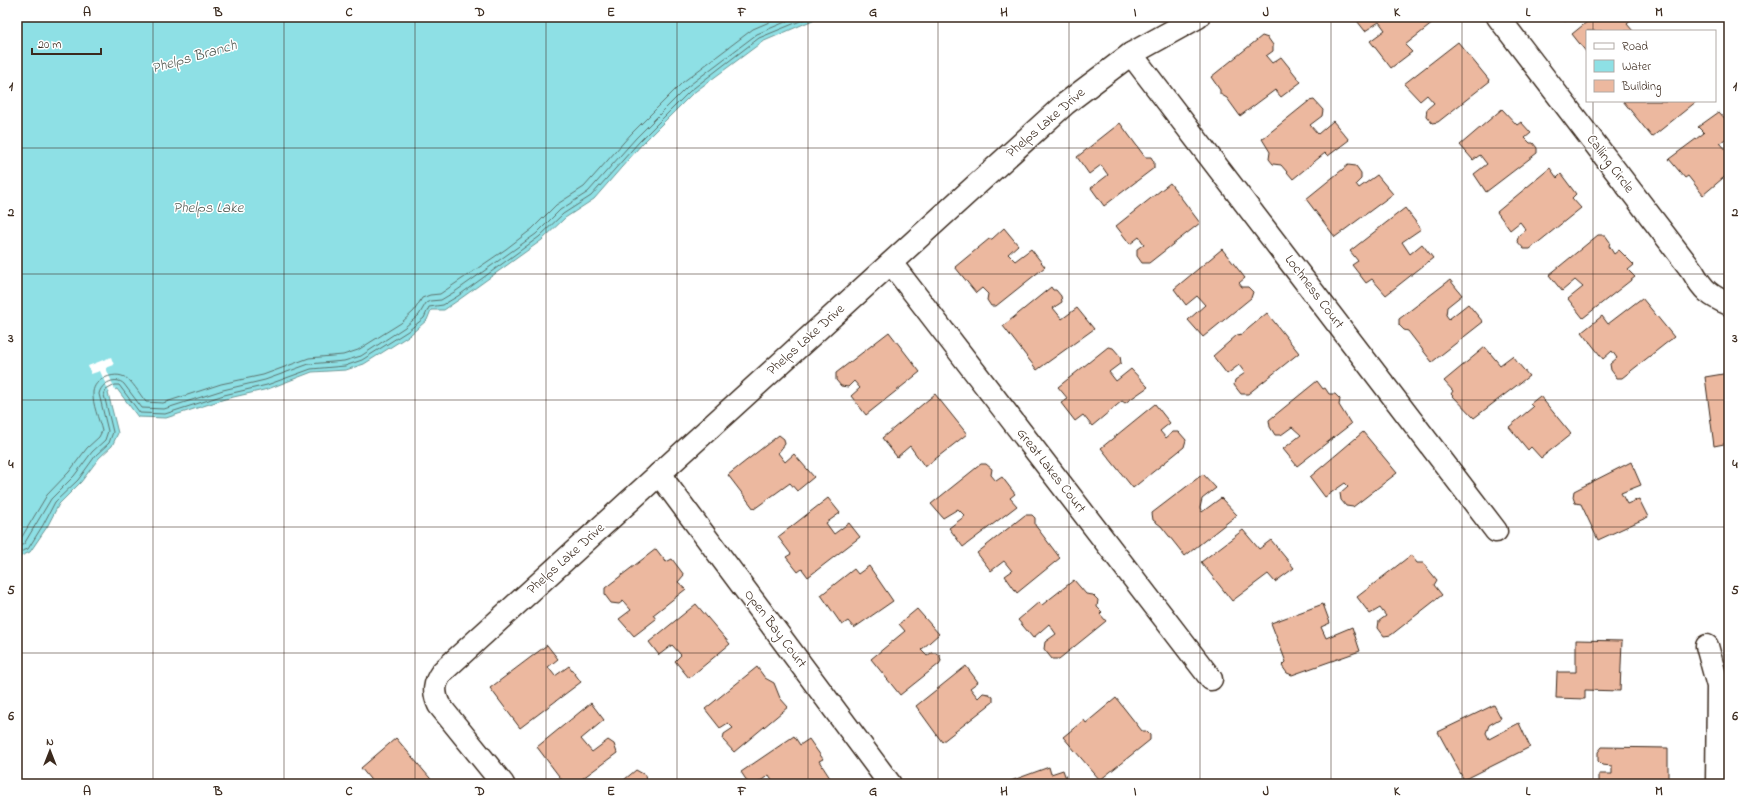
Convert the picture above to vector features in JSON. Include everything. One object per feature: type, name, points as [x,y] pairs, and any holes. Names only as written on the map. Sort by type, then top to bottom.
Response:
[{"type":"street","name":"Phelps Lake Drive","points":[[503,784],[439,705],[434,688],[437,679],[442,672],[1065,104],[1131,54],[1198,17]]},
{"type":"street","name":"Calling Circle","points":[[1498,17],[1693,272],[1701,287],[1714,298],[1729,304]]},
{"type":"street","name":"Lochness Court","points":[[1131,54],[1496,531]]},
{"type":"street","name":"Great Lakes Court","points":[[890,263],[1211,679]]},
{"type":"street","name":"Open Bay Court","points":[[659,474],[890,784]]},
{"type":"street","points":[[1707,646],[1718,686],[1717,784]]},
{"type":"water","name":"Phelps Lake","points":[[17,17],[820,17],[762,42],[692,94],[642,144],[594,199],[565,218],[542,240],[444,310],[431,310],[427,320],[410,335],[364,364],[346,370],[312,372],[268,389],[225,399],[166,418],[138,417],[117,389],[108,393],[118,433],[112,446],[99,458],[81,482],[59,504],[47,527],[30,552],[17,558]]},
{"type":"pier","points":[[111,357],[114,365],[106,368],[116,392],[110,394],[100,371],[91,374],[88,366]]},
{"type":"building","points":[[1354,17],[1436,17],[1438,19],[1405,45],[1412,52],[1391,68],[1370,41],[1385,30],[1379,22],[1365,31]]},
{"type":"building","points":[[1556,17],[1571,17],[1566,21],[1559,20]]},
{"type":"building","points":[[1593,17],[1635,17],[1627,24],[1632,30],[1586,30],[1586,52],[1572,34]]},
{"type":"building","points":[[1262,36],[1268,38],[1273,45],[1273,51],[1266,56],[1272,63],[1281,57],[1301,82],[1281,97],[1275,90],[1240,116],[1227,98],[1220,94],[1220,90],[1211,77]]},
{"type":"building","points":[[1458,42],[1490,81],[1438,122],[1432,123],[1426,116],[1427,109],[1434,103],[1427,95],[1420,101],[1404,84]]},
{"type":"building","points":[[1314,100],[1323,110],[1322,116],[1310,125],[1318,134],[1333,121],[1349,140],[1328,156],[1325,153],[1293,179],[1281,165],[1273,164],[1269,159],[1270,152],[1262,139],[1309,101]]},
{"type":"building","points":[[1624,102],[1696,102],[1652,137]]},
{"type":"building","points":[[1502,109],[1517,125],[1521,122],[1531,133],[1525,138],[1530,143],[1533,143],[1537,148],[1537,153],[1486,192],[1474,174],[1487,164],[1480,155],[1473,160],[1460,145]]},
{"type":"building","points":[[1719,112],[1729,123],[1729,136],[1720,143],[1729,153],[1729,173],[1703,195],[1688,176],[1685,178],[1669,159],[1704,133],[1698,127]]},
{"type":"building","points":[[1120,123],[1145,157],[1151,157],[1154,162],[1154,168],[1104,206],[1091,188],[1108,175],[1101,165],[1089,174],[1077,157]]},
{"type":"building","points":[[1348,165],[1356,166],[1361,173],[1361,179],[1356,184],[1359,188],[1377,175],[1393,194],[1335,237],[1306,199]]},
{"type":"building","points":[[1550,168],[1557,178],[1561,174],[1576,194],[1572,198],[1581,208],[1530,249],[1524,249],[1517,241],[1519,235],[1526,230],[1520,222],[1510,230],[1497,212]]},
{"type":"building","points":[[1170,183],[1200,223],[1149,263],[1142,263],[1137,256],[1137,249],[1144,244],[1139,237],[1130,244],[1116,226]]},
{"type":"building","points":[[1405,208],[1421,229],[1402,242],[1410,254],[1422,244],[1433,258],[1386,295],[1372,279],[1366,283],[1352,265],[1358,261],[1350,251]]},
{"type":"building","points":[[1004,228],[1018,245],[1008,254],[1015,261],[1031,249],[1045,267],[996,306],[991,306],[987,300],[988,294],[982,288],[976,293],[955,267]]},
{"type":"building","points":[[1598,235],[1605,235],[1610,242],[1609,246],[1614,254],[1619,250],[1634,265],[1628,270],[1635,277],[1583,318],[1568,299],[1583,287],[1575,280],[1562,291],[1549,275]]},
{"type":"building","points":[[1222,249],[1245,278],[1239,283],[1242,287],[1248,287],[1253,292],[1251,298],[1203,337],[1188,320],[1205,305],[1197,296],[1186,305],[1174,289]]},
{"type":"building","points":[[1450,280],[1462,295],[1447,307],[1446,315],[1449,319],[1468,304],[1483,322],[1432,362],[1408,331],[1404,330],[1399,325],[1399,319]]},
{"type":"building","points":[[1051,287],[1061,296],[1062,302],[1053,308],[1062,319],[1077,308],[1094,329],[1037,370],[1003,326]]},
{"type":"building","points":[[1642,298],[1674,337],[1622,378],[1617,378],[1611,370],[1610,364],[1617,358],[1612,351],[1603,359],[1582,332],[1602,316],[1608,324]]},
{"type":"building","points":[[1267,313],[1299,353],[1248,394],[1241,394],[1234,385],[1235,380],[1245,373],[1239,365],[1227,374],[1213,356],[1237,335],[1242,334]]},
{"type":"building","points":[[889,332],[920,372],[866,415],[851,396],[860,388],[854,381],[848,387],[841,386],[836,380],[836,373]]},
{"type":"building","points":[[1108,347],[1113,348],[1120,356],[1121,363],[1109,372],[1116,381],[1131,369],[1148,387],[1125,403],[1122,401],[1092,426],[1083,415],[1075,421],[1061,403],[1068,399],[1058,387]]},
{"type":"building","points":[[1485,347],[1500,365],[1512,356],[1529,376],[1474,418],[1451,394],[1453,391],[1444,381]]},
{"type":"building","points":[[1729,373],[1729,443],[1714,446],[1705,377]]},
{"type":"building","points":[[1317,381],[1329,394],[1335,394],[1340,399],[1339,405],[1351,424],[1297,466],[1283,449],[1301,435],[1292,427],[1281,435],[1275,435],[1270,427],[1269,420]]},
{"type":"building","points":[[935,394],[967,434],[925,467],[910,446],[897,457],[882,438]]},
{"type":"building","points":[[1540,396],[1571,434],[1541,458],[1531,447],[1528,450],[1509,427],[1533,407],[1530,404]]},
{"type":"building","points":[[1155,404],[1170,423],[1160,431],[1166,438],[1173,432],[1179,432],[1186,440],[1184,447],[1133,488],[1101,448]]},
{"type":"building","points":[[1363,432],[1397,473],[1353,507],[1346,506],[1341,500],[1340,493],[1348,486],[1345,483],[1325,497],[1310,477]]},
{"type":"building","points":[[779,435],[784,439],[785,444],[778,453],[785,462],[794,454],[814,477],[797,491],[790,483],[754,509],[728,475]]},
{"type":"building","points":[[1631,462],[1641,485],[1621,493],[1627,504],[1639,499],[1648,517],[1598,540],[1581,504],[1575,503],[1573,497],[1574,491]]},
{"type":"building","points":[[981,464],[986,464],[992,469],[991,475],[996,481],[1002,477],[1015,494],[1010,498],[1017,506],[963,547],[949,528],[965,516],[958,509],[943,518],[931,504]]},
{"type":"building","points":[[1203,474],[1216,488],[1202,499],[1200,508],[1202,512],[1221,498],[1237,515],[1185,556],[1161,526],[1153,520],[1152,513]]},
{"type":"building","points":[[828,498],[840,513],[826,523],[834,534],[849,523],[860,537],[808,577],[802,569],[798,572],[786,557],[791,554],[778,537]]},
{"type":"building","points":[[1025,515],[1032,515],[1035,518],[1035,525],[1060,558],[1017,593],[1005,576],[1012,571],[1004,561],[991,571],[977,553]]},
{"type":"building","points":[[1243,530],[1259,549],[1271,540],[1294,568],[1275,582],[1268,574],[1232,601],[1201,562]]},
{"type":"building","points":[[656,549],[666,562],[672,559],[684,575],[678,582],[686,589],[653,615],[656,619],[634,636],[619,619],[631,610],[623,601],[619,604],[611,603],[605,595],[605,588]]},
{"type":"building","points":[[1411,555],[1417,563],[1423,563],[1437,580],[1434,585],[1442,595],[1391,635],[1384,636],[1378,628],[1379,621],[1386,616],[1380,608],[1370,614],[1357,597]]},
{"type":"building","points":[[869,566],[893,601],[854,628],[848,621],[842,625],[821,595],[854,569],[858,574]]},
{"type":"building","points":[[1074,580],[1086,594],[1093,595],[1098,600],[1097,607],[1102,612],[1100,614],[1106,621],[1059,659],[1052,659],[1044,649],[1045,642],[1056,634],[1049,624],[1033,638],[1018,620],[1039,602],[1042,605]]},
{"type":"building","points":[[696,604],[730,644],[689,678],[675,661],[681,655],[672,645],[659,655],[649,642]]},
{"type":"building","points":[[1323,604],[1330,623],[1321,627],[1326,638],[1352,627],[1360,651],[1292,675],[1287,673],[1282,666],[1286,662],[1271,623]]},
{"type":"building","points":[[917,609],[939,634],[921,650],[927,656],[931,653],[936,653],[940,656],[941,661],[900,695],[871,659],[905,631],[899,624]]},
{"type":"building","points":[[1576,640],[1622,641],[1620,691],[1585,690],[1585,699],[1556,698],[1557,672],[1576,672]]},
{"type":"building","points":[[547,645],[558,659],[548,667],[555,676],[569,666],[581,682],[520,728],[490,688]]},
{"type":"building","points":[[966,666],[978,682],[970,688],[978,698],[983,693],[989,694],[993,697],[993,702],[942,742],[916,706]]},
{"type":"building","points":[[757,667],[765,678],[774,683],[780,698],[788,707],[734,752],[723,740],[724,734],[733,728],[728,723],[720,728],[705,709]]},
{"type":"building","points":[[1116,698],[1142,731],[1146,731],[1150,735],[1150,740],[1100,780],[1063,737],[1084,720],[1086,723]]},
{"type":"building","points":[[591,703],[604,720],[581,739],[592,752],[608,740],[614,744],[617,753],[575,784],[565,784],[537,747]]},
{"type":"building","points":[[1494,705],[1501,718],[1489,725],[1486,733],[1489,739],[1519,723],[1530,747],[1464,780],[1438,732]]},
{"type":"building","points":[[794,736],[800,745],[809,739],[823,759],[819,761],[830,778],[821,784],[775,784],[769,775],[756,784],[749,784],[741,772]]},
{"type":"building","points":[[396,738],[435,784],[374,784],[361,768]]},
{"type":"building","points":[[1602,747],[1668,748],[1668,784],[1599,784],[1599,774],[1612,774],[1612,766],[1602,765],[1598,761],[1598,752]]},
{"type":"building","points":[[1049,767],[1051,774],[1063,770],[1068,784],[1008,784],[1008,782]]},
{"type":"building","points":[[636,770],[645,775],[646,782],[644,784],[619,784]]},
{"type":"water label","name":"Phelps Branch","points":[[194,57]]}]
